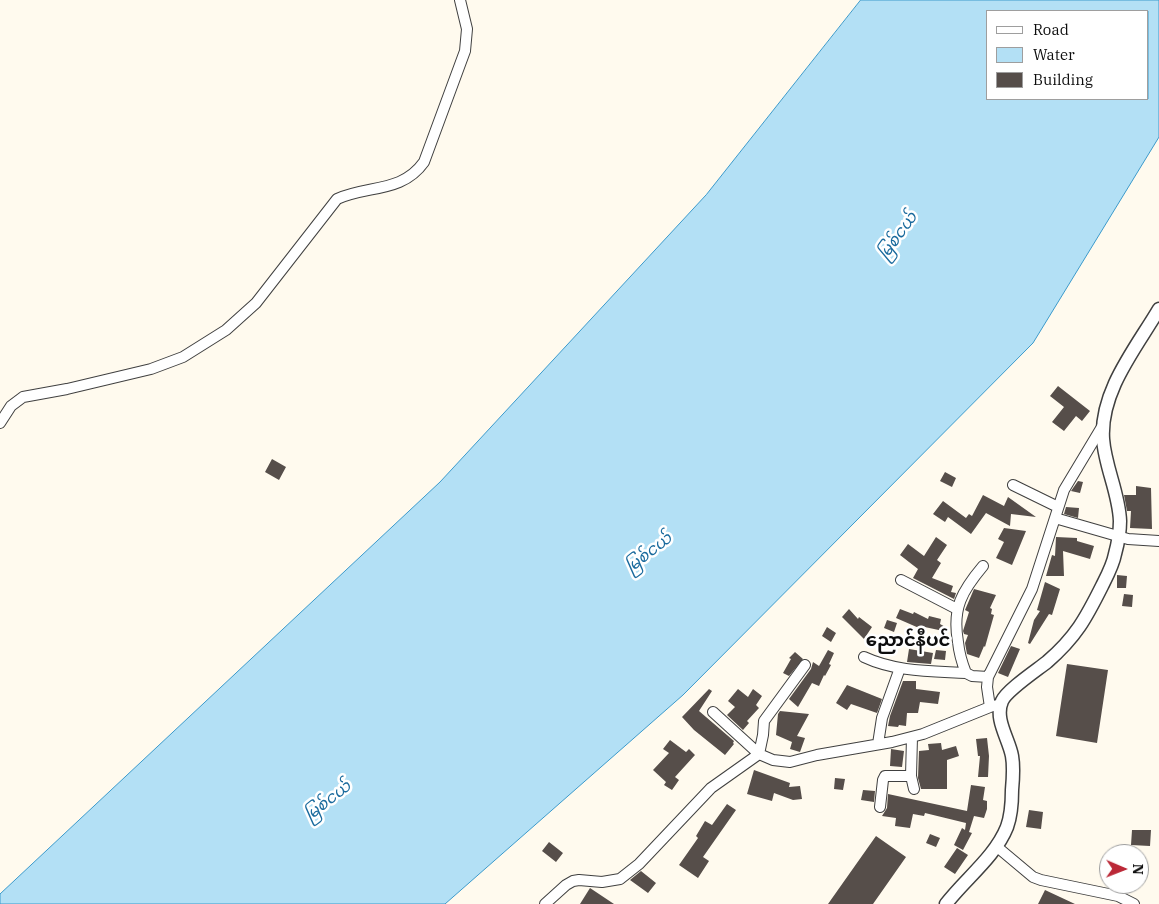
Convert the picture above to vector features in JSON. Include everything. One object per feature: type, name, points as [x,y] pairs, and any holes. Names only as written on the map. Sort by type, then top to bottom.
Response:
[{"type":"street","points":[[0,423],[11,406],[23,396],[67,389],[152,369],[183,357],[226,330],[256,303],[337,199],[354,192],[383,188],[412,176],[424,162],[466,51],[467,29],[460,0]]},
{"type":"street","points":[[713,712],[759,754],[773,760],[790,762],[817,754],[912,737],[996,706],[1010,691],[1050,660],[1074,636],[1085,620],[1115,557],[1120,520],[1103,440],[1103,424],[1109,400],[1119,376],[1159,309]]},
{"type":"street","points":[[946,904],[996,846],[1006,828],[1012,795],[1012,754],[988,677],[1032,589],[1058,507],[1070,478],[1103,424]]},
{"type":"street","points":[[1014,485],[1058,507]]},
{"type":"street","points":[[1055,518],[1128,539],[1159,541]]},
{"type":"street","points":[[966,673],[957,638],[955,620],[957,609],[965,590],[982,566]]},
{"type":"street","points":[[901,580],[957,609]]},
{"type":"street","points":[[864,657],[900,668],[966,673],[972,676],[988,677]]},
{"type":"street","points":[[545,904],[566,886],[579,880],[602,882],[620,879],[639,864],[711,788],[759,754],[764,735],[764,720],[804,665]]},
{"type":"street","points":[[878,744],[882,718],[900,668]]},
{"type":"street","points":[[912,737],[911,776],[914,789]]},
{"type":"street","points":[[880,807],[885,776],[911,776]]},
{"type":"street","points":[[996,846],[1033,877],[1118,896],[1134,904]]},
{"type":"water","name":"မြစ်ငယ်","points":[[861,0],[1159,0],[1159,137],[1033,343],[683,695],[445,904],[0,904],[0,894],[440,482],[706,195]]},
{"type":"building","points":[[1058,386],[1090,411],[1082,421],[1076,416],[1064,431],[1052,422],[1064,407],[1050,396]]},
{"type":"building","points":[[272,459],[286,467],[279,480],[265,472]]},
{"type":"building","points":[[945,472],[956,478],[952,487],[940,481]]},
{"type":"building","points":[[1078,481],[1083,482],[1080,493],[1071,491]]},
{"type":"building","points":[[1136,486],[1151,488],[1152,529],[1130,528],[1131,511],[1127,511],[1124,495],[1136,495]]},
{"type":"building","points":[[983,495],[1004,506],[1008,497],[1036,517],[1011,514],[1010,526],[986,513],[971,534],[948,517],[945,522],[933,514],[943,501],[966,518],[969,514],[972,516]]},
{"type":"building","points":[[1066,507],[1079,508],[1078,518],[1064,514]]},
{"type":"building","points":[[1004,528],[1026,531],[1012,565],[996,558],[1004,542],[998,539]]},
{"type":"building","points":[[936,537],[947,545],[937,560],[941,563],[932,578],[953,586],[951,592],[956,593],[954,599],[913,578],[918,569],[900,555],[908,544],[924,556]]},
{"type":"building","points":[[1056,537],[1077,538],[1077,541],[1094,546],[1090,559],[1063,551],[1064,576],[1046,576],[1052,555],[1055,556]]},
{"type":"building","points":[[1117,575],[1127,576],[1126,588],[1117,588]]},
{"type":"building","points":[[1045,582],[1060,589],[1052,615],[1049,614],[1030,644],[1028,643],[1034,620],[1040,611],[1037,610]]},
{"type":"building","points":[[974,589],[996,595],[990,608],[992,609],[991,614],[994,615],[985,647],[979,658],[967,654],[965,643],[968,635],[964,634],[963,631],[969,612],[965,610]]},
{"type":"building","points":[[1124,594],[1133,595],[1132,607],[1122,606]]},
{"type":"building","points":[[849,609],[858,619],[859,617],[872,627],[864,639],[842,617]]},
{"type":"building","points":[[900,609],[913,614],[914,612],[928,619],[929,616],[941,619],[940,624],[949,629],[948,632],[920,626],[919,628],[896,618]]},
{"type":"building","points":[[887,620],[897,623],[894,632],[884,628]]},
{"type":"building","points":[[827,627],[836,633],[831,642],[822,636]]},
{"type":"building","points":[[1011,646],[1020,649],[1008,677],[998,673]]},
{"type":"building","points":[[909,649],[933,653],[931,664],[907,662]]},
{"type":"building","points":[[828,650],[834,653],[829,664],[831,665],[819,686],[812,683],[798,707],[789,699],[811,669],[813,662],[819,666]]},
{"type":"building","points":[[936,650],[946,651],[945,660],[934,659]]},
{"type":"building","points":[[795,652],[803,659],[789,676],[783,673],[791,659],[789,658]]},
{"type":"building","points":[[1067,664],[1108,670],[1097,743],[1056,736]]},
{"type":"building","points":[[903,681],[916,681],[916,689],[940,692],[938,704],[920,702],[918,713],[907,713],[906,726],[888,726],[890,716]]},
{"type":"building","points":[[847,685],[882,699],[877,713],[851,704],[847,710],[836,703]]},
{"type":"building","points":[[709,689],[712,691],[699,711],[734,741],[734,744],[725,755],[694,730],[682,717]]},
{"type":"building","points":[[738,689],[748,697],[753,689],[762,696],[756,705],[759,708],[747,721],[749,723],[743,730],[727,715],[735,707],[728,701]]},
{"type":"building","points":[[780,711],[809,714],[797,736],[805,738],[800,752],[790,749],[792,742],[776,735]]},
{"type":"building","points":[[987,738],[989,756],[988,777],[978,777],[980,756],[978,756],[976,739]]},
{"type":"building","points":[[670,740],[686,752],[689,749],[695,755],[675,777],[679,780],[672,790],[664,785],[666,782],[653,770],[669,753],[663,749]]},
{"type":"building","points":[[941,743],[942,750],[956,746],[959,756],[947,760],[947,789],[921,789],[918,778],[919,751],[929,750],[928,744]]},
{"type":"building","points":[[891,749],[904,751],[902,767],[890,766]]},
{"type":"building","points":[[754,770],[790,783],[789,787],[800,786],[802,799],[793,800],[774,793],[772,801],[747,794]]},
{"type":"building","points":[[835,778],[845,779],[843,790],[834,789]]},
{"type":"building","points":[[971,785],[985,787],[983,800],[987,801],[987,809],[984,818],[974,816],[969,832],[972,833],[963,850],[954,845],[962,828],[965,830],[966,823],[925,813],[924,816],[913,814],[910,828],[895,826],[896,818],[882,816],[887,808],[888,794],[967,811]]},
{"type":"building","points":[[863,790],[875,791],[874,802],[861,800]]},
{"type":"building","points":[[727,804],[736,810],[703,857],[709,861],[698,878],[679,865],[698,838],[696,836],[705,821],[712,825]]},
{"type":"building","points":[[1029,810],[1043,812],[1041,829],[1026,827]]},
{"type":"building","points":[[1132,830],[1151,830],[1150,846],[1149,844],[1131,844]]},
{"type":"building","points":[[930,834],[940,838],[936,847],[926,843]]},
{"type":"building","points":[[876,836],[906,857],[873,904],[828,904]]},
{"type":"building","points":[[549,842],[563,853],[556,862],[542,851]]},
{"type":"building","points":[[957,848],[968,855],[955,874],[944,867]]},
{"type":"building","points":[[641,871],[656,883],[648,893],[630,880]]},
{"type":"building","points":[[590,888],[614,904],[580,904]]},
{"type":"building","points":[[1045,890],[1075,904],[1038,904]]},
{"type":"district","name":"ညောင်နီပင်","points":[[908,641]]}]
